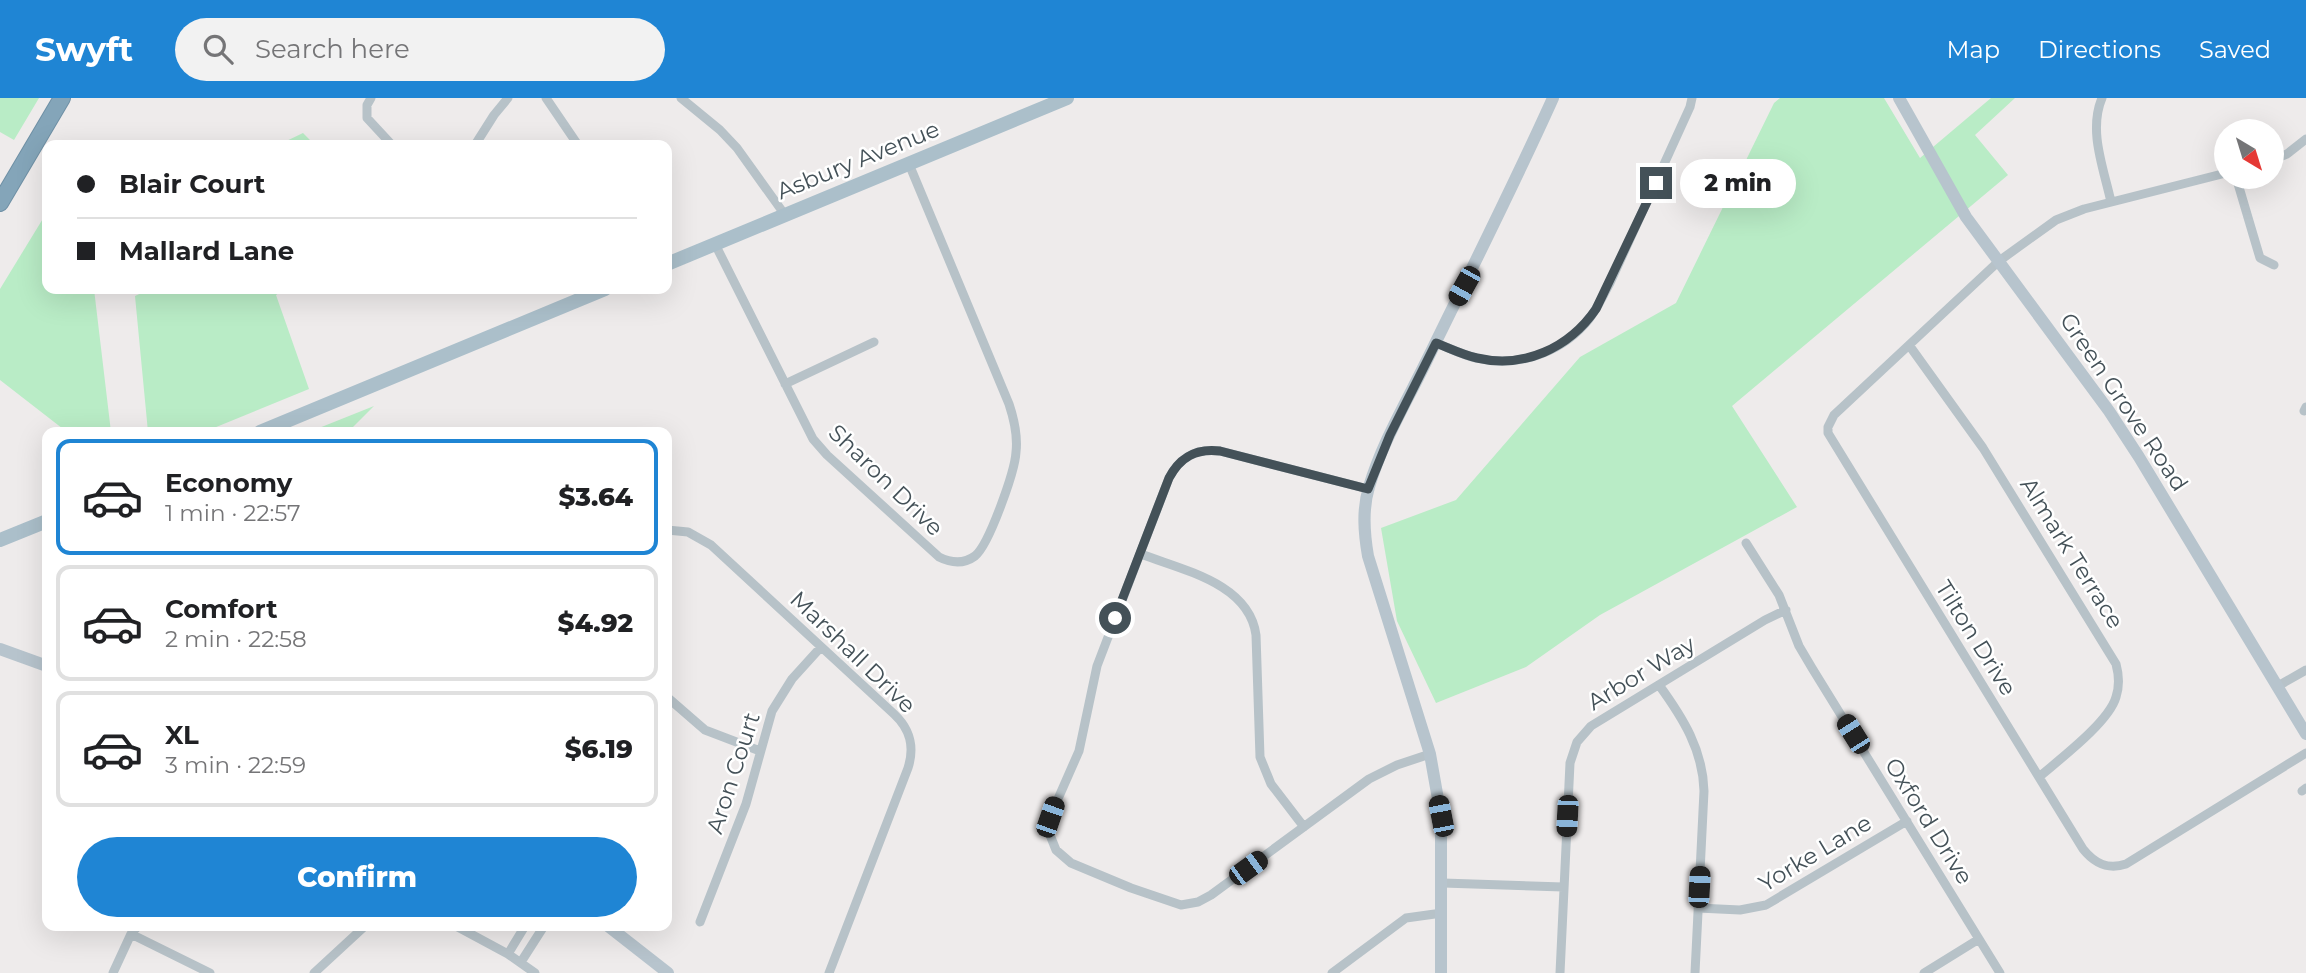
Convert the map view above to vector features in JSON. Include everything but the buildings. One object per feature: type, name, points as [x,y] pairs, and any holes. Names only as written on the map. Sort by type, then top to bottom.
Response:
[{"type":"highway","points":[[0,203],[62,98]]},
{"type":"main road","name":"Asbury Avenue","points":[[672,262],[1067,98]]},
{"type":"main road","points":[[272,427],[594,294]]},
{"type":"main road","points":[[0,540],[42,523]]},
{"type":"street","points":[[371,98],[367,105],[367,118],[387,140]]},
{"type":"street","points":[[478,140],[508,98]]},
{"type":"street","points":[[546,98],[575,140]]},
{"type":"street","points":[[681,98],[720,130],[737,148],[785,215]]},
{"type":"street","points":[[1441,973],[1441,816],[1430,754],[1368,556],[1364,514],[1368,489],[1390,435],[1473,270],[1553,98]]},
{"type":"street","points":[[1436,343],[1476,358],[1513,361],[1532,358],[1549,351],[1576,334],[1596,309],[1610,283],[1692,98]]},
{"type":"street","name":"Green Grove Road","points":[[1899,98],[1966,217],[2117,422],[2306,734]]},
{"type":"street","points":[[2102,98],[2097,114],[2098,146],[2111,202]]},
{"type":"street","points":[[2284,155],[2306,139]]},
{"type":"street","name":"Sharon Drive","points":[[715,244],[808,430],[820,447],[939,557],[953,562],[966,561],[982,549],[1011,477],[1016,454],[1015,426],[1009,404],[909,164]]},
{"type":"street","name":"Tilton Drive","points":[[2214,176],[2111,202],[2056,220],[1999,261],[1834,415],[1828,433],[2089,857],[2102,865],[2119,867],[2306,753]]},
{"type":"street","points":[[2240,189],[2260,258],[2274,265]]},
{"type":"street","points":[[785,384],[874,342]]},
{"type":"street","name":"Almark Terrace","points":[[1909,345],[1983,448],[2116,664],[2119,685],[2117,696],[2108,713],[2039,777]]},
{"type":"street","points":[[1368,489],[1220,451],[1197,451],[1174,468],[1097,666],[1080,751],[1050,817],[1050,835],[1056,850],[1070,863],[1157,897],[1189,905],[1211,895],[1369,779],[1397,765],[1430,754]]},
{"type":"street","name":"Marshall Drive","points":[[672,530],[688,532],[710,545],[902,722],[908,732],[911,744],[908,768],[828,973]]},
{"type":"street","name":"Oxford Drive","points":[[1746,543],[1779,595],[1799,646],[2000,973]]},
{"type":"street","points":[[1141,554],[1222,586],[1237,597],[1251,616],[1256,635],[1260,757],[1271,784],[1304,827]]},
{"type":"street","name":"Arbor Way","points":[[1560,973],[1570,763],[1577,742],[1591,726],[1765,620],[1786,610]]},
{"type":"street","name":"Aron Court","points":[[700,922],[746,804],[767,723],[792,679],[821,647]]},
{"type":"street","points":[[0,649],[42,664]]},
{"type":"street","points":[[2278,686],[2306,670]]},
{"type":"street","points":[[1658,685],[1690,734],[1702,769],[1704,791],[1695,973]]},
{"type":"street","points":[[672,700],[705,730],[760,751]]},
{"type":"street","name":"Yorke Lane","points":[[1698,908],[1740,910],[1766,905],[1907,821]]},
{"type":"street","points":[[1443,883],[1563,887]]},
{"type":"street","points":[[1332,973],[1406,918],[1442,913]]},
{"type":"street","points":[[113,973],[134,931]]},
{"type":"street","points":[[314,973],[360,931]]},
{"type":"street","points":[[465,931],[522,962],[535,973]]},
{"type":"street","points":[[508,954],[522,931]]},
{"type":"street","points":[[522,962],[541,931]]},
{"type":"street","points":[[614,931],[668,973]]},
{"type":"street","points":[[131,934],[210,973]]},
{"type":"street","points":[[1924,973],[1979,939]]},
{"type":"green space","points":[[0,98],[39,98],[14,140],[0,132]]},
{"type":"green space","points":[[1780,98],[1884,98],[1920,158],[1991,98],[2015,98],[1975,135],[2008,175],[1732,406],[1797,507],[1600,615],[1526,667],[1436,703],[1397,621],[1381,528],[1456,500],[1580,357],[1676,303],[1774,103]]},
{"type":"green space","points":[[303,133],[310,140],[288,140]]},
{"type":"green space","points":[[42,220],[42,294],[95,294],[110,427],[61,427],[0,380],[0,289]]},
{"type":"green space","points":[[278,294],[309,389],[216,427],[148,427],[135,296]]},
{"type":"green space","points":[[374,406],[353,427],[322,427]]},
{"type":"route","points":[[1115,618],[1169,478],[1174,468],[1187,456],[1197,451],[1220,451],[1368,489],[1390,435],[1436,343],[1476,358],[1513,361],[1532,358],[1563,344],[1576,334],[1596,309],[1656,183]]}]
